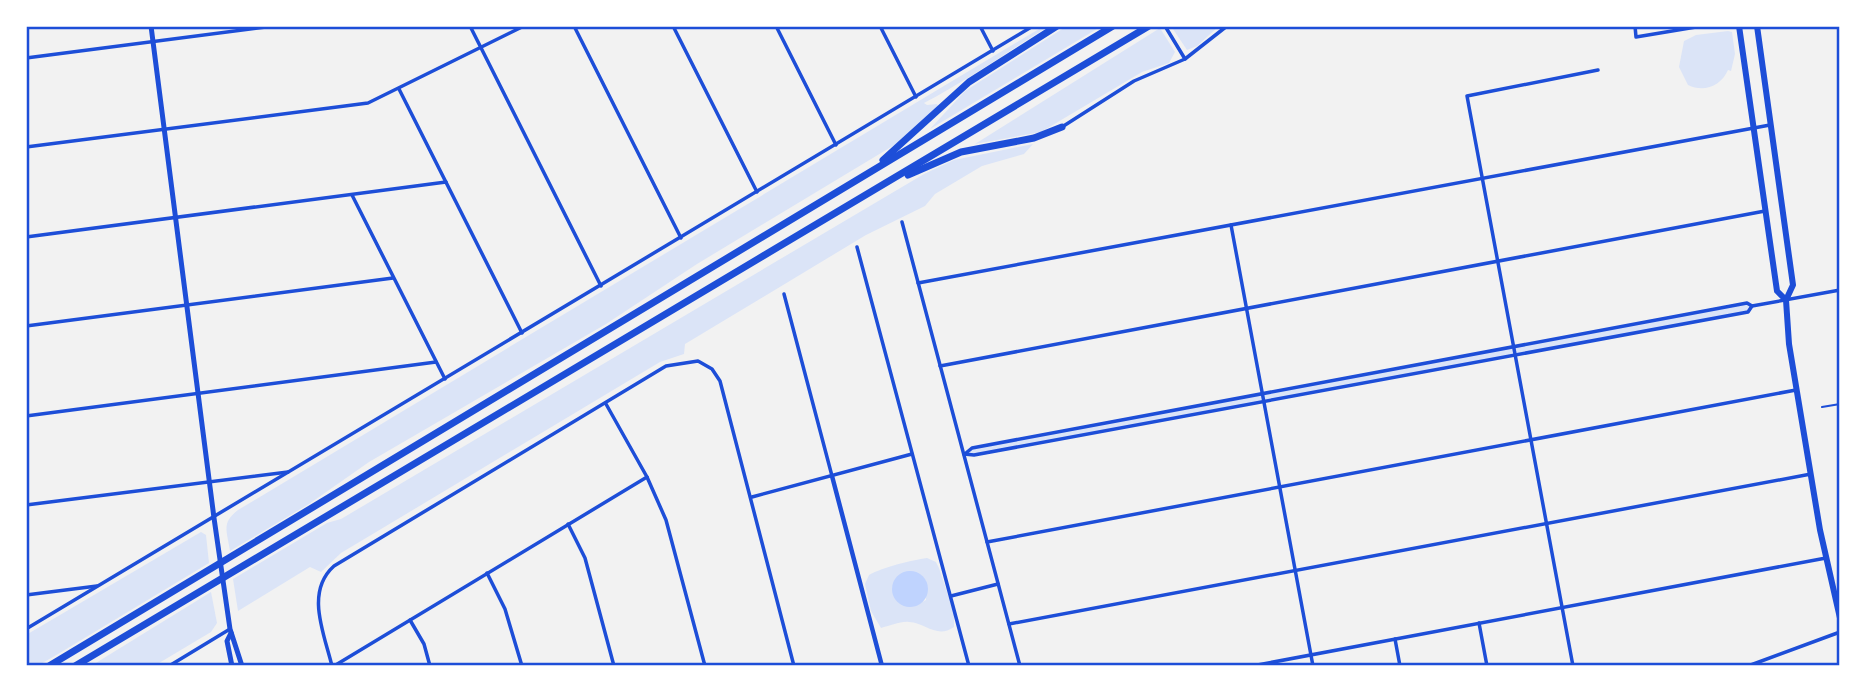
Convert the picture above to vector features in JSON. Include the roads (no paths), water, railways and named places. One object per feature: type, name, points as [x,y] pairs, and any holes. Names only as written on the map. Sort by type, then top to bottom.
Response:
[{"type":"highway","points":[[864,175],[930,120],[969,82],[1057,26]]},
{"type":"highway","points":[[49,666],[1113,26]]},
{"type":"highway","points":[[75,666],[1149,26]]},
{"type":"highway","points":[[869,194],[961,152],[1034,138],[1062,127]]},
{"type":"main road","points":[[151,26],[214,518],[231,631],[242,666]]},
{"type":"main road","points":[[1739,26],[1777,291],[1786,300]]},
{"type":"main road","points":[[1757,26],[1793,285],[1786,300],[1788,344],[1826,558],[1840,618]]},
{"type":"main road","points":[[231,631],[227,641],[232,666]]},
{"type":"street","points":[[26,58],[274,26]]},
{"type":"street","points":[[470,26],[601,286]]},
{"type":"street","points":[[26,147],[368,103],[524,26]]},
{"type":"street","points":[[574,26],[681,238]]},
{"type":"street","points":[[673,26],[757,192]]},
{"type":"street","points":[[776,26],[836,145]]},
{"type":"street","points":[[880,26],[916,97]]},
{"type":"street","points":[[980,26],[993,51]]},
{"type":"street","points":[[26,629],[1033,26]]},
{"type":"street","points":[[1166,26],[1185,59]]},
{"type":"street","points":[[1062,127],[1134,81],[1185,59],[1227,26]]},
{"type":"street","points":[[1635,26],[1636,37],[1702,26]]},
{"type":"street","points":[[1573,666],[1467,96],[1598,70]]},
{"type":"street","points":[[399,89],[522,333]]},
{"type":"street","points":[[918,284],[1482,176],[1772,125]]},
{"type":"street","points":[[26,237],[446,182]]},
{"type":"street","points":[[352,195],[445,379]]},
{"type":"street","points":[[940,366],[1767,211]]},
{"type":"street","points":[[902,222],[1020,666]]},
{"type":"street","points":[[1231,225],[1313,666]]},
{"type":"street","points":[[857,247],[969,666]]},
{"type":"street","points":[[26,326],[393,278]]},
{"type":"street","points":[[964,454],[972,448],[1262,393],[1747,303],[1752,306],[1840,290]]},
{"type":"street","points":[[784,294],[882,666]]},
{"type":"street","points":[[964,454],[1114,431],[1748,312],[1752,306]]},
{"type":"street","points":[[1648,321],[1650,330]]},
{"type":"street","points":[[647,477],[333,666],[318,598],[319,588],[327,573],[666,366],[684,361],[698,361],[712,369],[720,381],[794,666]]},
{"type":"street","points":[[26,416],[436,362]]},
{"type":"street","points":[[1388,370],[1390,378]]},
{"type":"street","points":[[987,542],[1798,390]]},
{"type":"street","points":[[606,404],[647,477],[666,520],[705,666]]},
{"type":"street","points":[[1112,422],[1114,431]]},
{"type":"street","points":[[751,498],[912,454]]},
{"type":"street","points":[[26,505],[290,472]]},
{"type":"street","points":[[1009,624],[1811,474]]},
{"type":"street","points":[[568,524],[585,558],[614,666]]},
{"type":"street","points":[[1252,666],[1826,558]]},
{"type":"street","points":[[486,573],[505,609],[522,666]]},
{"type":"street","points":[[951,596],[998,583]]},
{"type":"street","points":[[26,595],[99,586]]},
{"type":"street","points":[[410,619],[424,644],[430,666]]},
{"type":"street","points":[[1479,623],[1487,666]]},
{"type":"street","points":[[169,666],[231,631]]},
{"type":"street","points":[[1748,666],[1840,632]]},
{"type":"street","points":[[1395,639],[1400,666]]},
{"type":"lane","points":[[1822,407],[1839,404],[1840,408]]},
{"type":"water","points":[[910,571],[923,576],[928,589],[923,602],[910,607],[897,602],[892,589],[897,576]]}]
